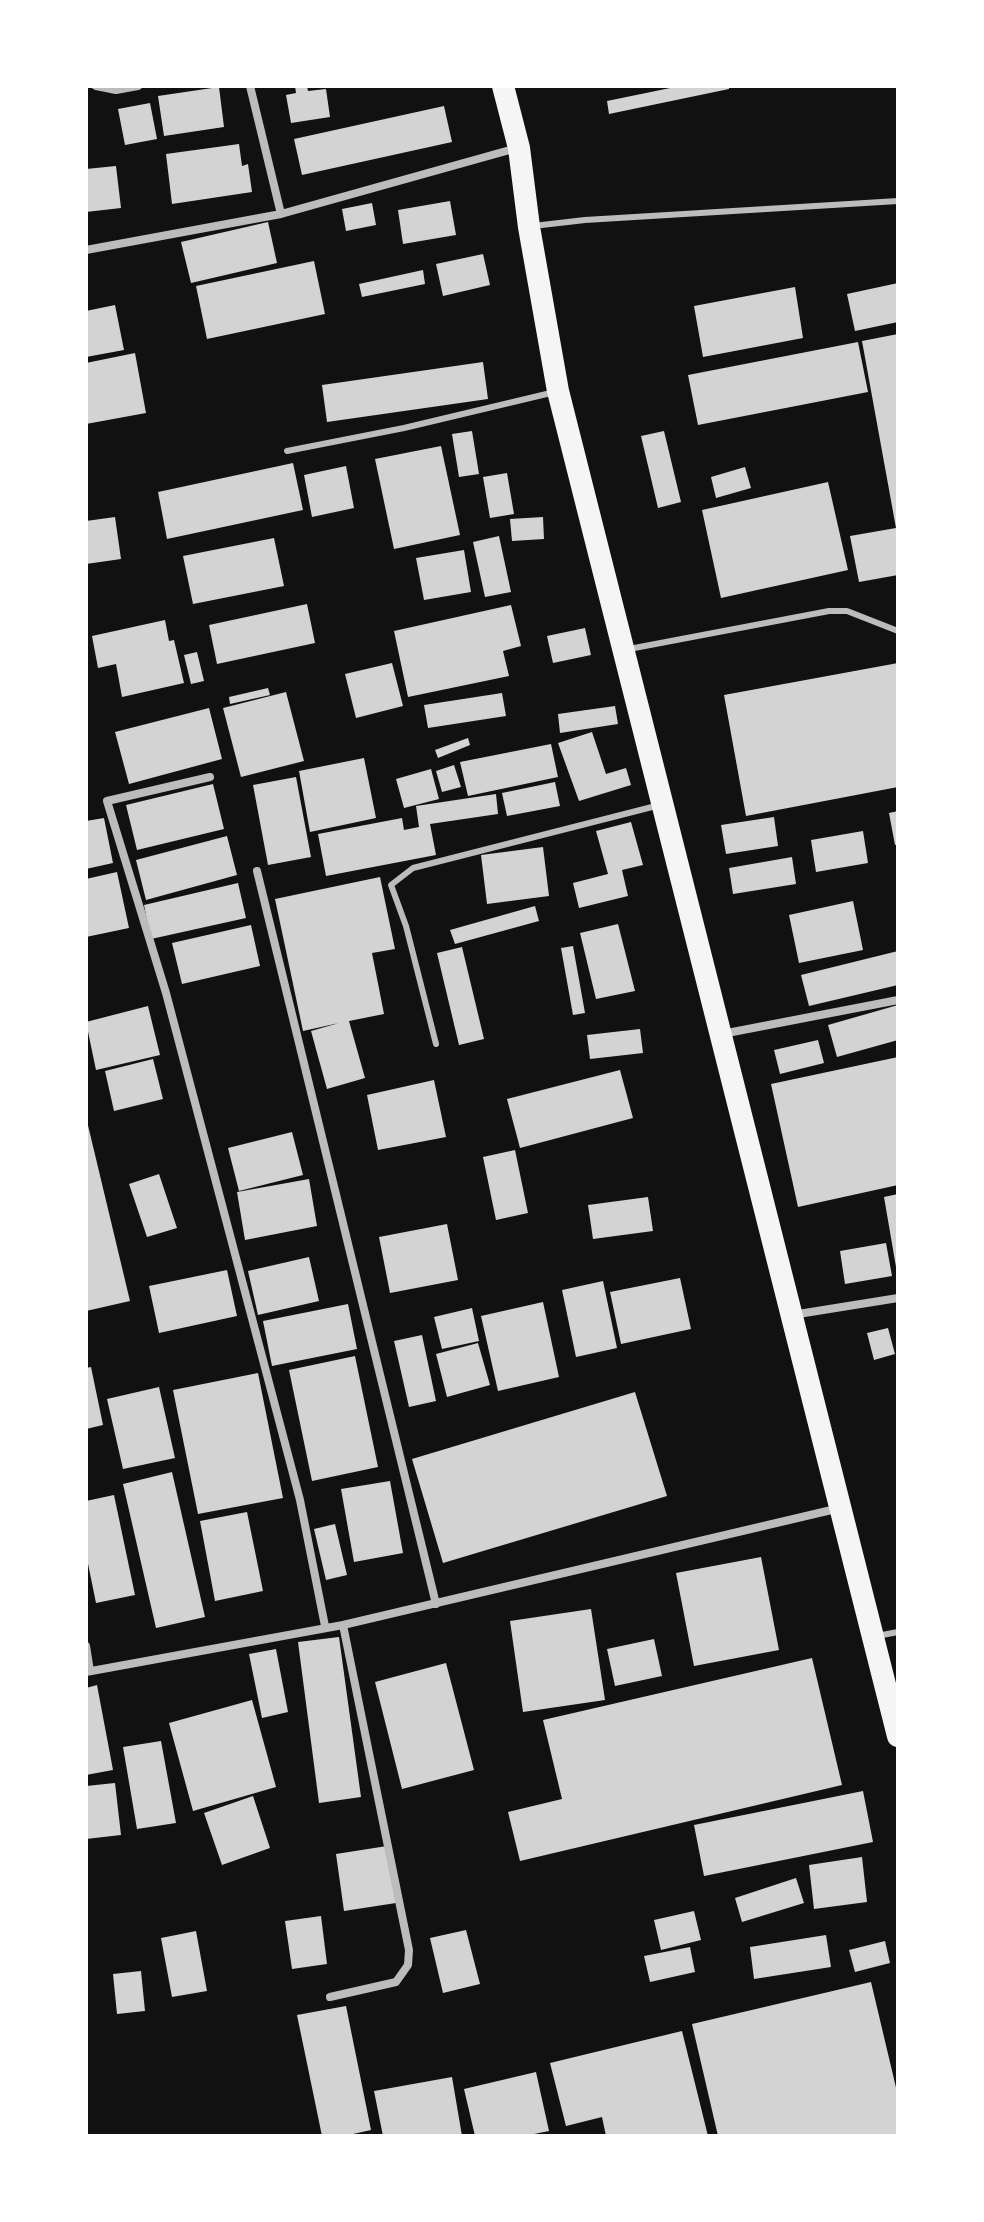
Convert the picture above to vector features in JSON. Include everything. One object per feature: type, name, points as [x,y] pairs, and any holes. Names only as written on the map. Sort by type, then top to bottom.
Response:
[{"type":"highway","points":[[503,86],[519,148],[529,227],[558,391],[898,1736]]},
{"type":"street","points":[[96,86],[116,90],[138,86]]},
{"type":"street","points":[[250,86],[281,214]]},
{"type":"street","points":[[86,250],[281,214],[519,148]]},
{"type":"street","points":[[210,777],[107,801],[166,993],[284,1438],[300,1500],[325,1626]]},
{"type":"street","points":[[257,871],[436,1604]]},
{"type":"street","points":[[721,1035],[898,1000]]},
{"type":"street","points":[[792,1315],[898,1298]]},
{"type":"street","points":[[86,1646],[88,1672],[343,1625],[840,1508]]},
{"type":"street","points":[[330,1997],[396,1982],[408,1965],[409,1950],[343,1625]]},
{"type":"lane","points":[[529,227],[585,220],[898,201]]},
{"type":"lane","points":[[287,451],[404,428],[558,391]]},
{"type":"lane","points":[[624,650],[829,611],[847,611],[898,631]]},
{"type":"lane","points":[[436,1044],[406,926],[391,885],[413,868],[663,804]]},
{"type":"lane","points":[[873,1637],[898,1632]]},
{"type":"building","points":[[295,86],[307,86],[308,91],[326,89],[330,117],[291,123],[286,95],[296,93]]},
{"type":"building","points":[[680,86],[729,86],[729,89],[609,114],[607,101]]},
{"type":"building","points":[[219,87],[224,127],[164,136],[158,96]]},
{"type":"building","points":[[150,103],[157,139],[125,145],[118,109]]},
{"type":"building","points":[[444,106],[452,142],[302,175],[294,139]]},
{"type":"building","points":[[239,144],[242,166],[248,164],[252,192],[172,204],[166,154]]},
{"type":"building","points":[[116,166],[121,208],[86,212],[86,169]]},
{"type":"building","points":[[450,201],[456,235],[403,244],[398,210]]},
{"type":"building","points":[[372,203],[376,225],[346,231],[342,209]]},
{"type":"building","points":[[268,222],[277,263],[191,283],[181,242]]},
{"type":"building","points":[[483,254],[490,285],[443,296],[436,264]]},
{"type":"building","points":[[314,261],[325,314],[207,339],[196,286]]},
{"type":"building","points":[[423,270],[425,284],[362,297],[359,284]]},
{"type":"building","points":[[898,283],[898,322],[855,331],[847,294]]},
{"type":"building","points":[[795,287],[803,338],[703,357],[694,306]]},
{"type":"building","points":[[115,305],[124,350],[86,357],[86,311]]},
{"type":"building","points":[[898,334],[898,575],[859,582],[850,536],[896,528],[862,341]]},
{"type":"building","points":[[858,342],[868,392],[698,425],[688,375]]},
{"type":"building","points":[[135,353],[146,413],[86,424],[86,363]]},
{"type":"building","points":[[483,362],[488,399],[327,422],[322,385]]},
{"type":"building","points":[[472,431],[479,474],[459,477],[452,434]]},
{"type":"building","points":[[664,431],[681,502],[658,508],[641,436]]},
{"type":"building","points":[[441,446],[460,535],[394,549],[375,459]]},
{"type":"building","points":[[293,463],[303,510],[167,539],[158,492]]},
{"type":"building","points":[[346,466],[354,508],[312,517],[304,475]]},
{"type":"building","points":[[745,467],[751,488],[716,498],[711,477]]},
{"type":"building","points":[[507,473],[514,514],[490,518],[483,477]]},
{"type":"building","points":[[828,482],[848,570],[721,598],[702,510]]},
{"type":"building","points":[[115,517],[121,559],[86,564],[86,521]]},
{"type":"building","points":[[543,517],[544,539],[512,541],[510,519]]},
{"type":"building","points":[[499,536],[511,592],[485,597],[473,542]]},
{"type":"building","points":[[274,538],[284,586],[193,604],[183,556]]},
{"type":"building","points":[[464,550],[471,592],[424,600],[416,558]]},
{"type":"building","points":[[307,604],[315,643],[217,664],[209,625]]},
{"type":"building","points":[[511,605],[521,646],[503,651],[509,676],[408,697],[394,631]]},
{"type":"building","points":[[165,620],[169,641],[174,640],[184,683],[122,697],[116,664],[98,668],[92,636]]},
{"type":"building","points":[[585,628],[591,655],[553,663],[547,636]]},
{"type":"building","points":[[197,652],[204,681],[191,684],[184,655]]},
{"type":"building","points":[[392,663],[403,706],[356,718],[345,674]]},
{"type":"building","points":[[898,663],[898,787],[746,816],[724,695]]},
{"type":"building","points":[[268,688],[270,695],[230,704],[229,697]]},
{"type":"building","points":[[286,692],[304,761],[241,777],[223,708]]},
{"type":"building","points":[[502,693],[506,716],[428,728],[424,705]]},
{"type":"building","points":[[615,706],[618,724],[560,733],[558,714]]},
{"type":"building","points":[[209,708],[222,759],[129,784],[115,732]]},
{"type":"building","points":[[592,732],[606,774],[626,768],[631,785],[579,801],[558,743]]},
{"type":"building","points":[[468,738],[470,745],[438,758],[435,750]]},
{"type":"building","points":[[551,744],[558,777],[468,796],[460,762]]},
{"type":"building","points":[[364,758],[376,818],[310,832],[299,771]]},
{"type":"building","points":[[454,765],[461,787],[442,792],[436,771]]},
{"type":"building","points":[[431,769],[439,799],[404,808],[396,779]]},
{"type":"building","points":[[296,777],[311,857],[268,865],[253,785]]},
{"type":"building","points":[[555,782],[560,806],[507,816],[502,793]]},
{"type":"building","points":[[213,784],[224,829],[137,850],[126,805]]},
{"type":"building","points":[[496,794],[498,814],[430,824],[436,855],[326,876],[318,834],[402,818],[404,830],[419,827],[416,806]]},
{"type":"building","points":[[898,811],[898,844],[895,845],[889,813]]},
{"type":"building","points":[[774,817],[778,846],[726,854],[721,825]]},
{"type":"building","points":[[104,818],[113,863],[86,869],[86,821]]},
{"type":"building","points":[[631,822],[643,865],[622,870],[628,896],[579,908],[573,883],[608,874],[596,831]]},
{"type":"building","points":[[863,831],[868,863],[816,872],[811,840]]},
{"type":"building","points":[[227,836],[237,875],[146,900],[136,860]]},
{"type":"building","points":[[543,847],[549,896],[487,904],[481,855]]},
{"type":"building","points":[[792,857],[796,884],[733,894],[729,868]]},
{"type":"building","points":[[117,872],[129,928],[86,937],[86,879]]},
{"type":"building","points":[[380,877],[395,949],[372,953],[384,1014],[349,1021],[365,1078],[327,1089],[311,1031],[339,1023],[303,1031],[275,899]]},
{"type":"building","points":[[238,883],[246,918],[151,939],[144,905]]},
{"type":"building","points":[[853,901],[863,950],[799,963],[789,915]]},
{"type":"building","points":[[535,906],[539,921],[455,944],[450,930]]},
{"type":"building","points":[[618,924],[635,991],[596,999],[580,933]]},
{"type":"building","points":[[251,925],[260,966],[182,984],[172,943]]},
{"type":"building","points":[[573,946],[585,1013],[573,1015],[561,948]]},
{"type":"building","points":[[462,947],[484,1039],[459,1045],[437,953]]},
{"type":"building","points":[[898,951],[898,985],[809,1006],[801,975]]},
{"type":"building","points":[[898,1005],[898,1040],[837,1057],[828,1025]]},
{"type":"building","points":[[148,1006],[160,1055],[96,1070],[86,1022]]},
{"type":"building","points":[[640,1029],[643,1053],[590,1059],[587,1035]]},
{"type":"building","points":[[818,1040],[824,1063],[780,1074],[774,1050]]},
{"type":"building","points":[[898,1057],[898,1185],[798,1207],[771,1084]]},
{"type":"building","points":[[153,1059],[163,1099],[114,1111],[105,1071]]},
{"type":"building","points":[[620,1070],[633,1118],[520,1148],[507,1099]]},
{"type":"building","points":[[434,1080],[446,1137],[378,1150],[367,1095]]},
{"type":"building","points":[[86,1117],[130,1301],[86,1311]]},
{"type":"building","points":[[292,1132],[303,1175],[239,1191],[228,1148]]},
{"type":"building","points":[[515,1150],[528,1213],[496,1220],[483,1157]]},
{"type":"building","points":[[159,1174],[177,1228],[147,1237],[129,1184]]},
{"type":"building","points":[[309,1179],[317,1226],[245,1240],[237,1192]]},
{"type":"building","points":[[898,1194],[898,1267],[896,1267],[884,1197]]},
{"type":"building","points":[[648,1197],[653,1231],[593,1239],[588,1205]]},
{"type":"building","points":[[447,1224],[458,1280],[390,1293],[379,1237]]},
{"type":"building","points":[[886,1243],[892,1276],[845,1284],[840,1251]]},
{"type":"building","points":[[309,1257],[319,1301],[258,1315],[248,1271]]},
{"type":"building","points":[[227,1270],[237,1316],[159,1333],[149,1286]]},
{"type":"building","points":[[680,1278],[691,1329],[621,1344],[610,1292]]},
{"type":"building","points":[[603,1281],[617,1348],[576,1357],[562,1290]]},
{"type":"building","points":[[543,1302],[559,1377],[498,1391],[481,1316]]},
{"type":"building","points":[[348,1304],[357,1349],[272,1366],[263,1321]]},
{"type":"building","points":[[472,1308],[479,1341],[442,1349],[434,1317]]},
{"type":"building","points":[[888,1328],[895,1354],[874,1360],[867,1333]]},
{"type":"building","points":[[422,1335],[436,1401],[409,1407],[394,1341]]},
{"type":"building","points":[[478,1343],[490,1385],[447,1397],[436,1354]]},
{"type":"building","points":[[355,1356],[378,1467],[312,1481],[289,1370]]},
{"type":"building","points":[[91,1367],[103,1425],[86,1429],[86,1368]]},
{"type":"building","points":[[258,1373],[283,1498],[198,1514],[173,1390]]},
{"type":"building","points":[[159,1387],[175,1458],[123,1469],[107,1399]]},
{"type":"building","points":[[635,1392],[667,1496],[443,1563],[412,1459]]},
{"type":"building","points":[[172,1472],[205,1617],[156,1628],[123,1484]]},
{"type":"building","points":[[390,1481],[403,1553],[354,1562],[341,1489]]},
{"type":"building","points":[[114,1495],[135,1595],[96,1603],[86,1554],[86,1501]]},
{"type":"building","points":[[247,1512],[263,1591],[215,1601],[200,1521]]},
{"type":"building","points":[[335,1524],[347,1575],[326,1580],[314,1529]]},
{"type":"building","points":[[761,1557],[779,1650],[694,1666],[676,1573]]},
{"type":"building","points":[[591,1609],[605,1700],[523,1712],[510,1621]]},
{"type":"building","points":[[339,1637],[361,1797],[319,1803],[298,1642]]},
{"type":"building","points":[[654,1639],[662,1676],[615,1686],[607,1649]]},
{"type":"building","points":[[276,1649],[288,1712],[262,1718],[249,1654]]},
{"type":"building","points":[[812,1658],[842,1785],[520,1861],[508,1812],[562,1799],[543,1720]]},
{"type":"building","points":[[446,1663],[474,1770],[402,1789],[375,1682]]},
{"type":"building","points":[[97,1685],[113,1770],[86,1775],[86,1688]]},
{"type":"building","points":[[252,1700],[276,1787],[193,1811],[169,1723]]},
{"type":"building","points":[[161,1741],[176,1823],[137,1829],[123,1747]]},
{"type":"building","points":[[115,1783],[121,1835],[86,1839],[86,1786]]},
{"type":"building","points":[[863,1791],[873,1842],[704,1876],[694,1825]]},
{"type":"building","points":[[253,1796],[270,1848],[222,1865],[204,1813]]},
{"type":"building","points":[[387,1846],[396,1903],[344,1911],[336,1854]]},
{"type":"building","points":[[862,1857],[867,1902],[814,1909],[809,1865]]},
{"type":"building","points":[[796,1878],[804,1903],[742,1922],[735,1898]]},
{"type":"building","points":[[694,1911],[701,1940],[661,1950],[654,1920]]},
{"type":"building","points":[[321,1916],[327,1964],[292,1969],[285,1921]]},
{"type":"building","points":[[466,1930],[480,1984],[443,1993],[430,1938]]},
{"type":"building","points":[[196,1931],[207,1991],[172,1997],[161,1938]]},
{"type":"building","points":[[826,1935],[831,1967],[754,1979],[750,1947]]},
{"type":"building","points":[[885,1941],[890,1963],[855,1972],[849,1950]]},
{"type":"building","points":[[690,1947],[695,1972],[650,1982],[644,1956]]},
{"type":"building","points":[[141,1971],[145,2011],[117,2014],[113,1974]]},
{"type":"building","points":[[871,1982],[898,2096],[898,2136],[718,2136],[692,2024]]},
{"type":"building","points":[[346,2006],[371,2130],[344,2136],[322,2136],[297,2015]]},
{"type":"building","points":[[682,2031],[708,2136],[606,2136],[602,2117],[566,2126],[550,2063]]},
{"type":"building","points":[[536,2072],[549,2131],[524,2136],[475,2136],[464,2089]]},
{"type":"building","points":[[452,2077],[462,2136],[383,2136],[374,2091]]}]
